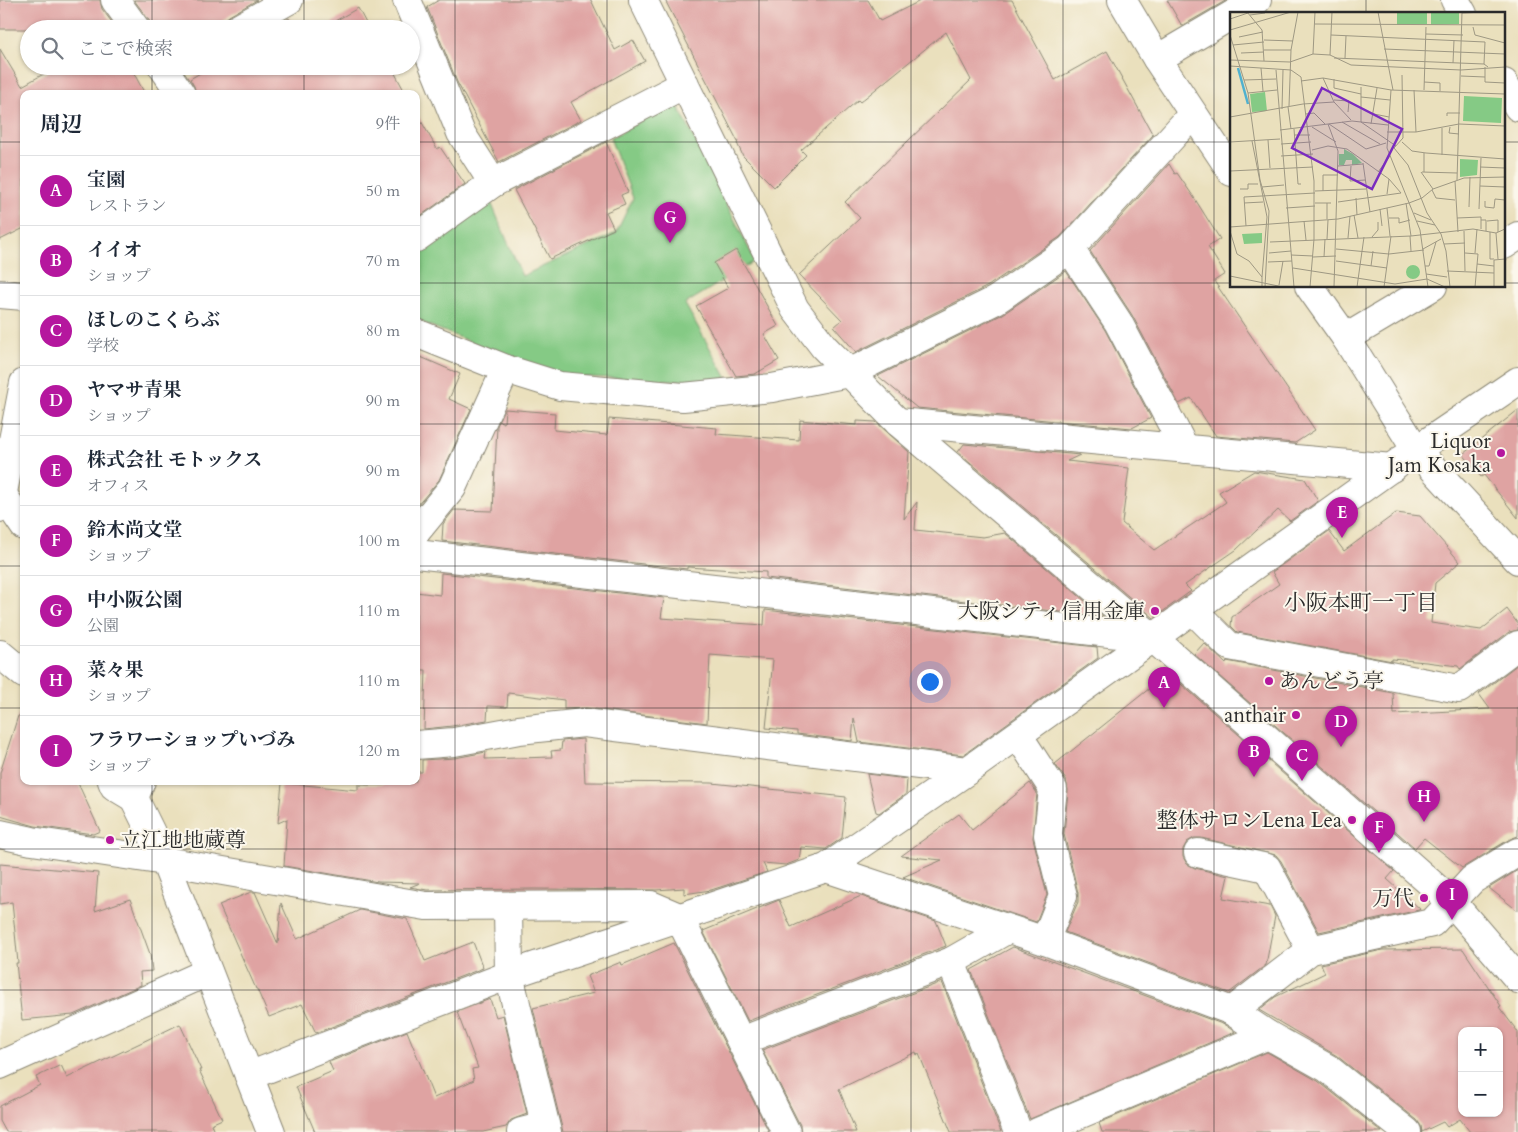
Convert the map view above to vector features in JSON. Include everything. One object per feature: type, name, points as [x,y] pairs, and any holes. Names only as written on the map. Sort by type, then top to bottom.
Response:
[{"type":"street","points":[[115,0],[129,20]]},
{"type":"street","points":[[253,20],[289,0]]},
{"type":"street","points":[[407,0],[415,20]]},
{"type":"street","points":[[643,0],[796,309],[824,347],[898,422],[1153,638],[1452,902],[1518,980]]},
{"type":"street","points":[[1122,0],[1157,59],[1230,169]]},
{"type":"street","points":[[1237,12],[1258,0]]},
{"type":"street","points":[[1455,0],[1462,12]]},
{"type":"street","points":[[1157,59],[1230,16]]},
{"type":"street","points":[[420,32],[461,133],[493,183]]},
{"type":"street","points":[[171,75],[180,90]]},
{"type":"street","points":[[420,235],[493,183],[685,84]]},
{"type":"street","points":[[420,335],[506,370],[560,386],[683,397],[772,388],[849,373],[996,300],[1070,249],[1193,114]]},
{"type":"street","points":[[1506,243],[1518,236]]},
{"type":"street","points":[[1070,249],[1118,322],[1185,449]]},
{"type":"street","points":[[1310,288],[1346,338],[1416,450],[1518,560]]},
{"type":"street","points":[[1346,338],[1430,288]]},
{"type":"street","points":[[0,294],[20,296]]},
{"type":"street","points":[[420,527],[452,488],[506,370]]},
{"type":"street","points":[[249,1076],[509,975],[826,868],[1018,735],[1416,450],[1518,381]]},
{"type":"street","points":[[20,404],[1,502],[20,522]]},
{"type":"street","points":[[898,422],[1392,468]]},
{"type":"street","points":[[420,554],[1153,638]]},
{"type":"street","points":[[1193,610],[1229,646],[1459,689],[1518,644]]},
{"type":"street","points":[[0,654],[20,671]]},
{"type":"street","points":[[420,745],[454,742],[519,730],[584,724],[967,771]]},
{"type":"street","points":[[1018,735],[1053,789],[1048,834],[1063,896],[1045,941]]},
{"type":"street","points":[[114,785],[137,789],[271,1132]]},
{"type":"street","points":[[0,834],[32,841],[165,861],[426,906],[651,905],[679,917],[786,1132]]},
{"type":"street","points":[[1232,1011],[1311,950],[1432,923],[1472,880],[1518,852]]},
{"type":"street","points":[[1198,853],[1267,868],[1311,950]]},
{"type":"street","points":[[826,868],[1045,941],[1232,1011],[1268,1035],[1327,1068],[1407,1132]]},
{"type":"street","points":[[508,906],[509,975],[537,1130]]},
{"type":"street","points":[[741,1041],[952,960],[1008,930]]},
{"type":"street","points":[[952,960],[1018,1132]]},
{"type":"street","points":[[0,1065],[208,972]]},
{"type":"street","points":[[1038,1132],[1268,1035]]},
{"type":"green space","points":[[676,102],[755,261],[685,304],[729,382],[555,376],[420,322],[420,250],[490,200],[522,276],[616,233],[633,198],[610,138]]},
{"type":"building","points":[[0,0],[100,0],[102,9],[110,20],[20,20],[20,29],[0,29]]},
{"type":"building","points":[[134,0],[257,0],[224,20],[149,20]]},
{"type":"building","points":[[439,0],[591,0],[615,50],[633,40],[645,61],[571,102],[581,120],[499,162],[457,82],[427,7]]},
{"type":"building","points":[[665,0],[868,0],[880,21],[922,0],[1012,0],[1055,80],[1107,51],[1153,135],[1060,237],[988,286],[856,352],[834,327],[842,320],[799,275],[860,218],[845,202],[971,80],[946,32],[860,102],[858,100],[801,150],[806,155],[774,187],[743,156],[738,142]]},
{"type":"building","points":[[1167,0],[1227,0],[1182,26]]},
{"type":"building","points":[[358,8],[364,20],[337,20]]},
{"type":"building","points":[[0,49],[22,86],[42,75],[135,75],[143,90],[20,90],[20,230],[0,240]]},
{"type":"building","points":[[197,75],[396,75],[404,90],[195,90],[190,79]]},
{"type":"building","points":[[420,119],[437,149],[440,147],[465,184],[420,216]]},
{"type":"building","points":[[606,142],[628,192],[621,195],[625,204],[606,212],[614,229],[550,259],[514,190]]},
{"type":"building","points":[[1169,164],[1193,196],[1220,239],[1208,247],[1225,274],[1214,281],[1315,430],[1295,443],[1216,436],[1191,398],[1179,404],[1132,315],[1090,251]]},
{"type":"building","points":[[736,250],[778,326],[764,334],[779,360],[755,374],[736,376],[696,306],[728,288],[714,263]]},
{"type":"building","points":[[1066,271],[1105,330],[1151,418],[1132,428],[917,408],[878,376],[1003,314]]},
{"type":"building","points":[[420,357],[460,374],[449,399],[471,409],[439,480],[420,502]]},
{"type":"building","points":[[505,409],[555,413],[554,430],[607,435],[609,419],[717,428],[716,434],[799,440],[800,420],[857,425],[857,421],[876,422],[909,452],[904,519],[917,502],[915,530],[983,537],[1005,533],[1104,617],[766,578],[766,572],[687,567],[687,569],[442,541],[443,524],[454,510],[493,511],[497,426],[499,421],[504,423]]},
{"type":"building","points":[[1518,410],[1518,518],[1484,475],[1481,477],[1463,454]]},
{"type":"building","points":[[964,444],[1080,455],[1067,461],[1129,468],[1122,523],[1154,550],[1226,502],[1219,492],[1254,471],[1305,479],[1318,501],[1290,521],[1278,510],[1236,550],[1185,585],[1191,591],[1154,618],[958,452]]},
{"type":"building","points":[[1396,513],[1420,516],[1460,562],[1435,583],[1431,623],[1481,630],[1507,609],[1518,624],[1518,630],[1509,632],[1460,669],[1458,666],[1426,662],[1392,659],[1392,661],[1237,632],[1231,626],[1232,617],[1279,584],[1272,572],[1329,531],[1344,551]]},
{"type":"building","points":[[441,573],[664,598],[661,618],[764,625],[765,610],[1097,647],[1098,658],[963,755],[859,742],[854,718],[852,741],[797,734],[797,731],[766,728],[773,660],[710,655],[707,723],[586,708],[564,709],[564,700],[508,693],[507,707],[488,706],[487,720],[424,729],[426,670],[420,670],[420,592],[440,595]]},
{"type":"building","points":[[1204,643],[1226,664],[1227,661],[1393,693],[1394,714],[1490,709],[1479,694],[1518,664],[1518,836],[1462,868],[1424,838],[1415,848],[1194,654]]},
{"type":"building","points":[[1173,677],[1394,871],[1387,879],[1420,909],[1319,932],[1276,855],[1194,838],[1187,842],[1183,849],[1183,857],[1187,864],[1195,868],[1228,876],[1223,898],[1270,906],[1275,916],[1266,965],[1229,993],[1065,932],[1078,902],[1078,893],[1064,834],[1068,790],[1066,780],[1055,764],[1160,680],[1165,686]]},
{"type":"building","points":[[18,716],[20,716],[20,785],[79,785],[100,831],[93,834],[35,826],[0,816],[0,773]]},
{"type":"building","points":[[583,739],[585,782],[712,783],[846,797],[842,838],[826,849],[801,847],[799,860],[786,865],[763,863],[767,872],[711,890],[684,894],[684,888],[656,890],[427,890],[410,887],[420,883],[378,882],[284,866],[287,819],[278,823],[282,785],[358,790],[358,785],[420,785],[422,760],[455,758],[486,752],[485,759],[552,757],[551,751],[561,750],[562,741]]},
{"type":"building","points":[[867,774],[907,779],[906,794],[879,813],[876,812]]},
{"type":"building","points":[[1030,783],[1037,793],[1033,838],[1047,895],[1036,922],[903,877],[942,860],[901,856],[959,814],[972,830]]},
{"type":"building","points":[[0,864],[98,873],[95,911],[130,899],[150,954],[152,971],[140,972],[141,985],[73,1015],[22,1020],[12,902],[0,904]]},
{"type":"building","points":[[1518,870],[1518,911],[1489,888]]},
{"type":"building","points":[[255,892],[278,944],[281,903],[297,939],[360,910],[407,919],[425,961],[473,942],[483,968],[316,1033],[302,1004],[269,1017],[256,989],[219,905]]},
{"type":"building","points":[[861,896],[936,921],[946,946],[748,1021],[703,931],[779,900],[791,927]]},
{"type":"building","points":[[674,943],[769,1132],[563,1132],[533,1008],[594,993],[587,976],[621,962],[622,965]]},
{"type":"building","points":[[1013,947],[1225,1025],[1235,1032],[1030,1119],[971,970]]},
{"type":"building","points":[[1463,949],[1501,1006],[1499,1007],[1518,1032],[1518,1132],[1470,1132],[1460,1119],[1447,1127],[1443,1122],[1422,1132],[1417,1120],[1337,1056],[1259,1010],[1275,997],[1325,973],[1321,964],[1382,950]]},
{"type":"building","points":[[942,982],[1001,1132],[951,1132],[919,1054],[917,1055],[916,1052],[839,1089],[856,1132],[801,1132],[800,1125],[762,1050]]},
{"type":"building","points":[[490,999],[496,1017],[503,1015],[527,1114],[511,1120],[506,1127],[483,1132],[315,1132],[296,1087],[333,1071],[329,1062],[407,1031],[434,1098],[474,1080],[472,1069],[478,1068],[457,1012]]},
{"type":"building","points":[[180,1024],[222,1119],[211,1124],[214,1132],[6,1132],[0,1121],[0,1106],[40,1085],[36,1077],[61,1065],[67,1078]]},
{"type":"building","points":[[1267,1052],[1318,1081],[1382,1132],[1102,1132],[1099,1123]]},
{"type":"place","name":"中小阪公園","points":[[670,243]]},
{"type":"place","name":"Liquor Jam Kosaka","points":[[1501,453]]},
{"type":"place","name":"株式会社 モトックス","points":[[1342,538]]},
{"type":"place","name":"大阪シティ信用金庫","points":[[1155,611]]},
{"type":"place","name":"あんどう亭","points":[[1269,681]]},
{"type":"place","name":"宝園","points":[[1164,708]]},
{"type":"place","name":"anthair","points":[[1296,715]]},
{"type":"place","name":"ヤマサ青果","points":[[1341,747]]},
{"type":"place","name":"イイオ","points":[[1254,777]]},
{"type":"place","name":"ほしのこくらぶ","points":[[1302,781]]},
{"type":"place","name":"整体サロンLena Lea","points":[[1352,820]]},
{"type":"place","name":"菜々果","points":[[1424,822]]},
{"type":"place","name":"立江地地蔵尊","points":[[110,840]]},
{"type":"place","name":"鈴木尚文堂","points":[[1379,853]]},
{"type":"place","name":"万代","points":[[1424,898]]},
{"type":"place","name":"フラワーショップいづみ","points":[[1452,920]]},
{"type":"district","name":"小阪本町一丁目","points":[[1361,602]]}]
